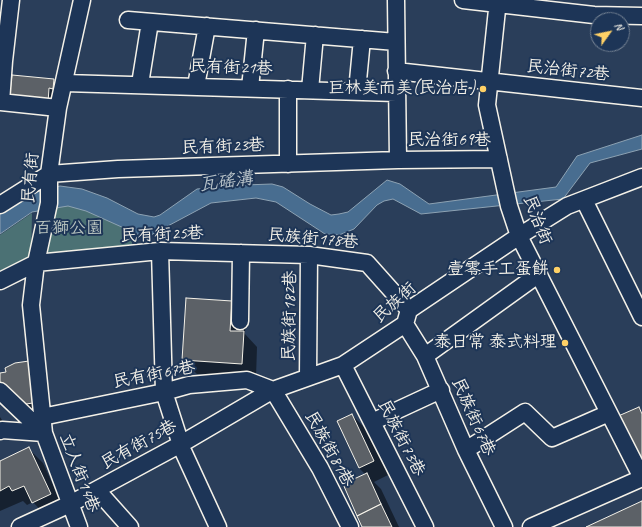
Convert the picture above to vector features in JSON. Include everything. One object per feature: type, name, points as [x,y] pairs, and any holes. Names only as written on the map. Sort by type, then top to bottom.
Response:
[{"type":"street","points":[[11,0],[2,61],[0,102],[58,108]]},
{"type":"street","name":"民有街","points":[[44,433],[31,305],[36,263],[49,203],[49,174],[58,108],[65,83],[82,0]]},
{"type":"street","points":[[396,0],[398,160]]},
{"type":"street","points":[[463,0],[595,7],[642,16]]},
{"type":"street","name":"民治街","points":[[498,2],[487,105],[510,206],[519,236],[642,478]]},
{"type":"street","points":[[128,20],[396,42]]},
{"type":"street","points":[[140,84],[150,22]]},
{"type":"street","points":[[196,86],[206,26]]},
{"type":"street","points":[[250,88],[256,30]]},
{"type":"street","points":[[310,90],[315,36]]},
{"type":"street","points":[[357,92],[362,39]]},
{"type":"street","name":"民治街72巷","points":[[396,71],[642,98]]},
{"type":"street","name":"民有街21巷","points":[[65,83],[140,84],[396,93]]},
{"type":"street","points":[[288,89],[288,164]]},
{"type":"street","name":"民治街69巷","points":[[398,160],[499,160]]},
{"type":"street","name":"民有街23巷","points":[[49,174],[118,169],[398,160]]},
{"type":"street","points":[[0,205],[49,174]]},
{"type":"street","name":"民族街","points":[[273,390],[343,365],[519,236],[567,206],[642,177]]},
{"type":"street","points":[[584,200],[642,317]]},
{"type":"street","points":[[160,251],[164,392],[181,444],[218,527]]},
{"type":"street","name":"民有街25巷","points":[[36,263],[160,251],[241,253]]},
{"type":"street","points":[[240,321],[241,253]]},
{"type":"street","name":"民族街178巷","points":[[241,253],[310,255],[368,263],[407,317]]},
{"type":"street","name":"民族街182巷","points":[[308,377],[310,255]]},
{"type":"street","points":[[0,281],[36,263]]},
{"type":"street","points":[[425,356],[539,274]]},
{"type":"street","name":"民族街67巷","points":[[407,317],[441,390],[466,450],[504,527]]},
{"type":"street","name":"民族街73巷","points":[[343,365],[425,527]]},
{"type":"street","name":"民有街67巷","points":[[42,417],[164,392],[189,385],[247,380],[273,390]]},
{"type":"street","name":"民有街75巷","points":[[24,526],[97,490],[181,444],[273,390]]},
{"type":"street","name":"民族街81巷","points":[[273,390],[320,468],[350,527]]},
{"type":"street","points":[[372,422],[441,390]]},
{"type":"street","points":[[0,391],[44,433]]},
{"type":"street","points":[[466,450],[525,412],[552,438],[609,413]]},
{"type":"street","points":[[0,431],[44,433]]},
{"type":"street","name":"立人街14巷","points":[[44,433],[79,527]]},
{"type":"street","points":[[531,527],[642,478]]},
{"type":"street","points":[[97,490],[130,527]]},
{"type":"green space","name":"百獅公園","points":[[47,200],[99,207],[132,223],[132,248],[38,258]]},
{"type":"green space","name":"百獅公園","points":[[32,213],[31,261],[0,276],[0,235]]},
{"type":"water","points":[[642,135],[642,149],[590,163],[563,199],[421,214],[393,199],[384,201],[377,205],[354,229],[339,235],[325,234],[276,202],[256,198],[211,203],[149,236],[144,237],[86,211],[68,206],[32,212],[0,234],[0,214],[35,192],[60,186],[82,189],[107,198],[138,214],[154,217],[160,215],[197,189],[272,184],[283,187],[331,215],[348,212],[387,180],[400,184],[429,204],[556,187],[577,156]]},
{"type":"building","points":[[12,75],[54,79],[53,89],[49,88],[48,103],[9,99]]},
{"type":"building","points":[[186,298],[232,301],[230,331],[244,331],[242,364],[182,360]]},
{"type":"building","points":[[29,361],[33,403],[12,406],[0,395],[0,373],[6,372],[5,368],[15,363]]},
{"type":"building","points":[[639,407],[642,414],[642,458],[636,461],[616,417]]},
{"type":"building","points":[[352,414],[374,461],[359,468],[337,421]]},
{"type":"building","points":[[29,447],[51,494],[32,503],[24,486],[12,491],[9,486],[0,491],[0,461]]},
{"type":"building","points":[[367,473],[381,504],[357,516],[343,484]]},
{"type":"building","points":[[642,501],[642,527],[586,527]]},
{"type":"building","points":[[381,504],[392,527],[362,527],[357,516]]},
{"type":"place","name":"巨林美而美(民治店)","points":[[483,89]]},
{"type":"place","name":"壹零手工蛋餅","points":[[557,270]]},
{"type":"place","name":"泰日常 泰式料理","points":[[565,343]]},
{"type":"water label","name":"瓦磘溝","points":[[226,182]]}]
